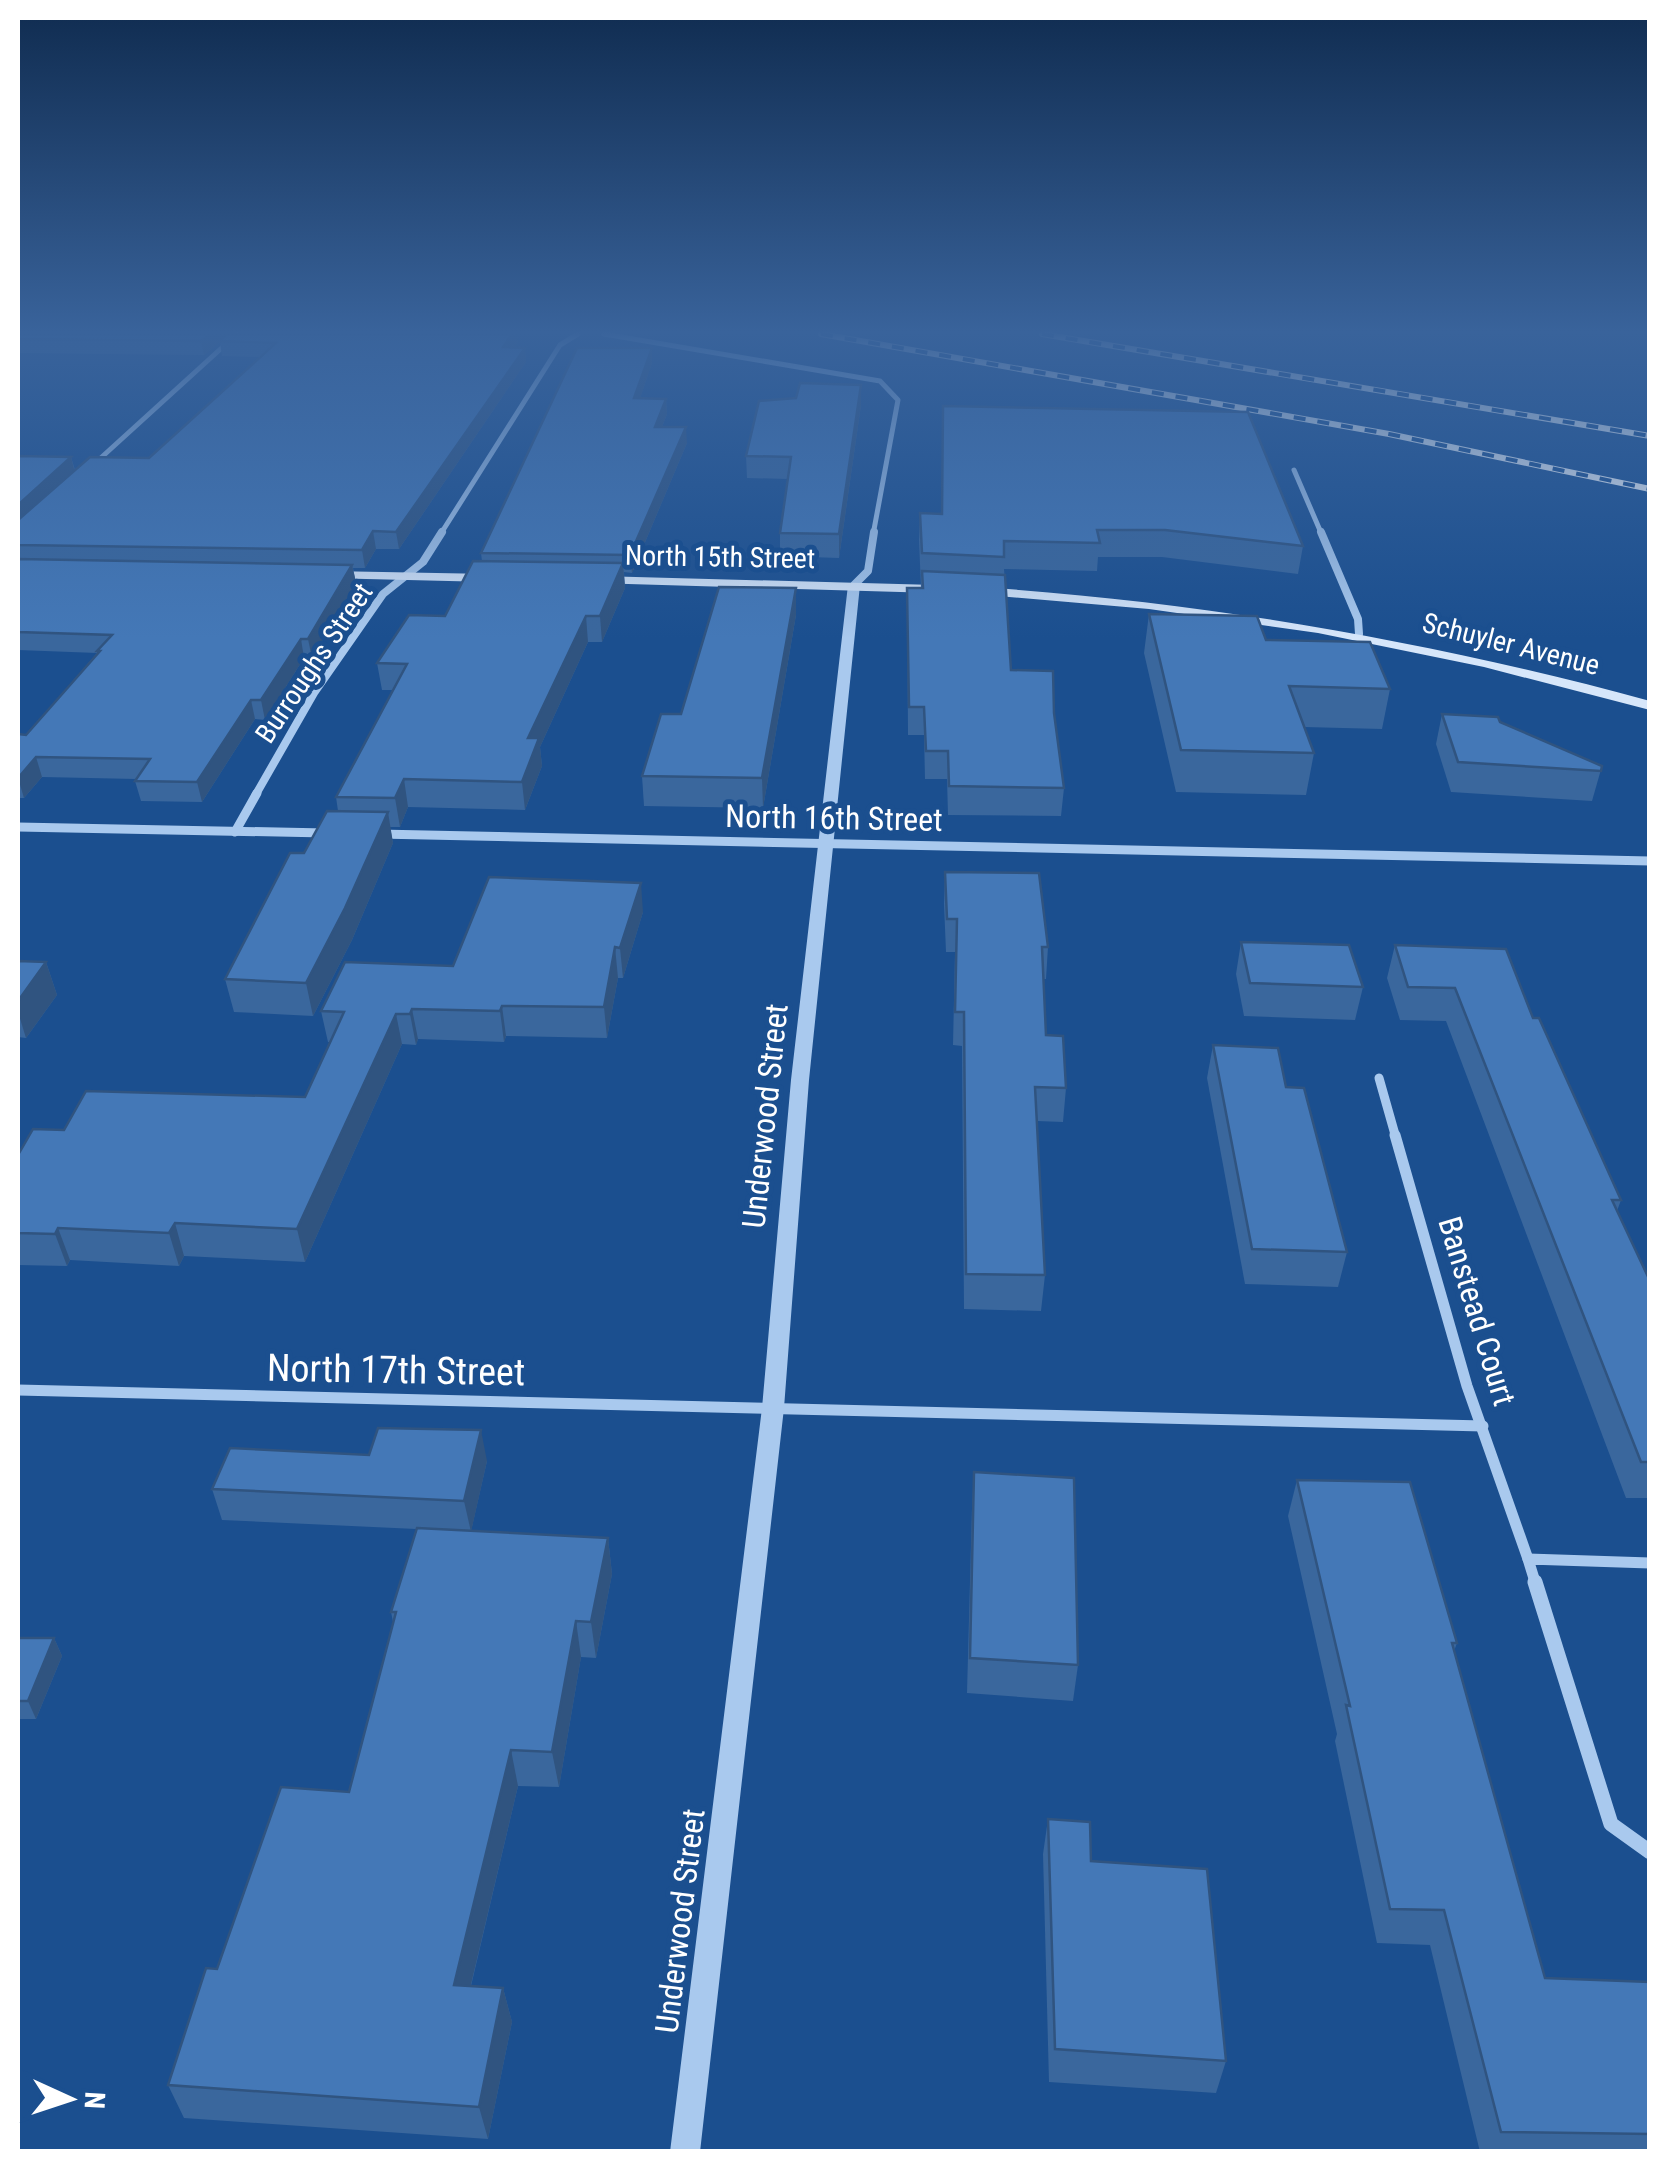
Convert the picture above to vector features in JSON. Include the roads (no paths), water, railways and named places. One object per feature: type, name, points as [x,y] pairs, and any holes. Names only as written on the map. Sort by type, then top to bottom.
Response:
[{"type":"main road","points":[[310,575],[504,579]]},
{"type":"main road","name":"North 15th Street","points":[[582,580],[952,590]]},
{"type":"main road","points":[[972,591],[1109,598],[1359,634]]},
{"type":"main road","name":"Schuyler Avenue","points":[[1359,634],[1540,674],[1650,706]]},
{"type":"street","points":[[91,467],[126,435]]},
{"type":"street","name":"Burroughs Street","points":[[234,832],[314,693],[382,594],[408,577],[434,546],[503,435]]},
{"type":"street","name":"Underwood Street","points":[[685,2152],[773,1408],[800,1080],[854,585],[868,571],[890,435]]},
{"type":"street","points":[[1294,470],[1358,619],[1359,634]]},
{"type":"street","points":[[18,827],[333,834]]},
{"type":"street","name":"North 16th Street","points":[[372,834],[1650,861]]},
{"type":"street","name":"Banstead Court","points":[[1379,1078],[1467,1386],[1528,1559],[1611,1824],[1650,1852]]},
{"type":"street","name":"North 17th Street","points":[[18,1390],[1482,1426]]},
{"type":"street","points":[[1528,1559],[1650,1563]]},
{"type":"railway","points":[[1395,435],[1650,489]]},
{"type":"railway","points":[[1645,435],[1650,436]]}]
